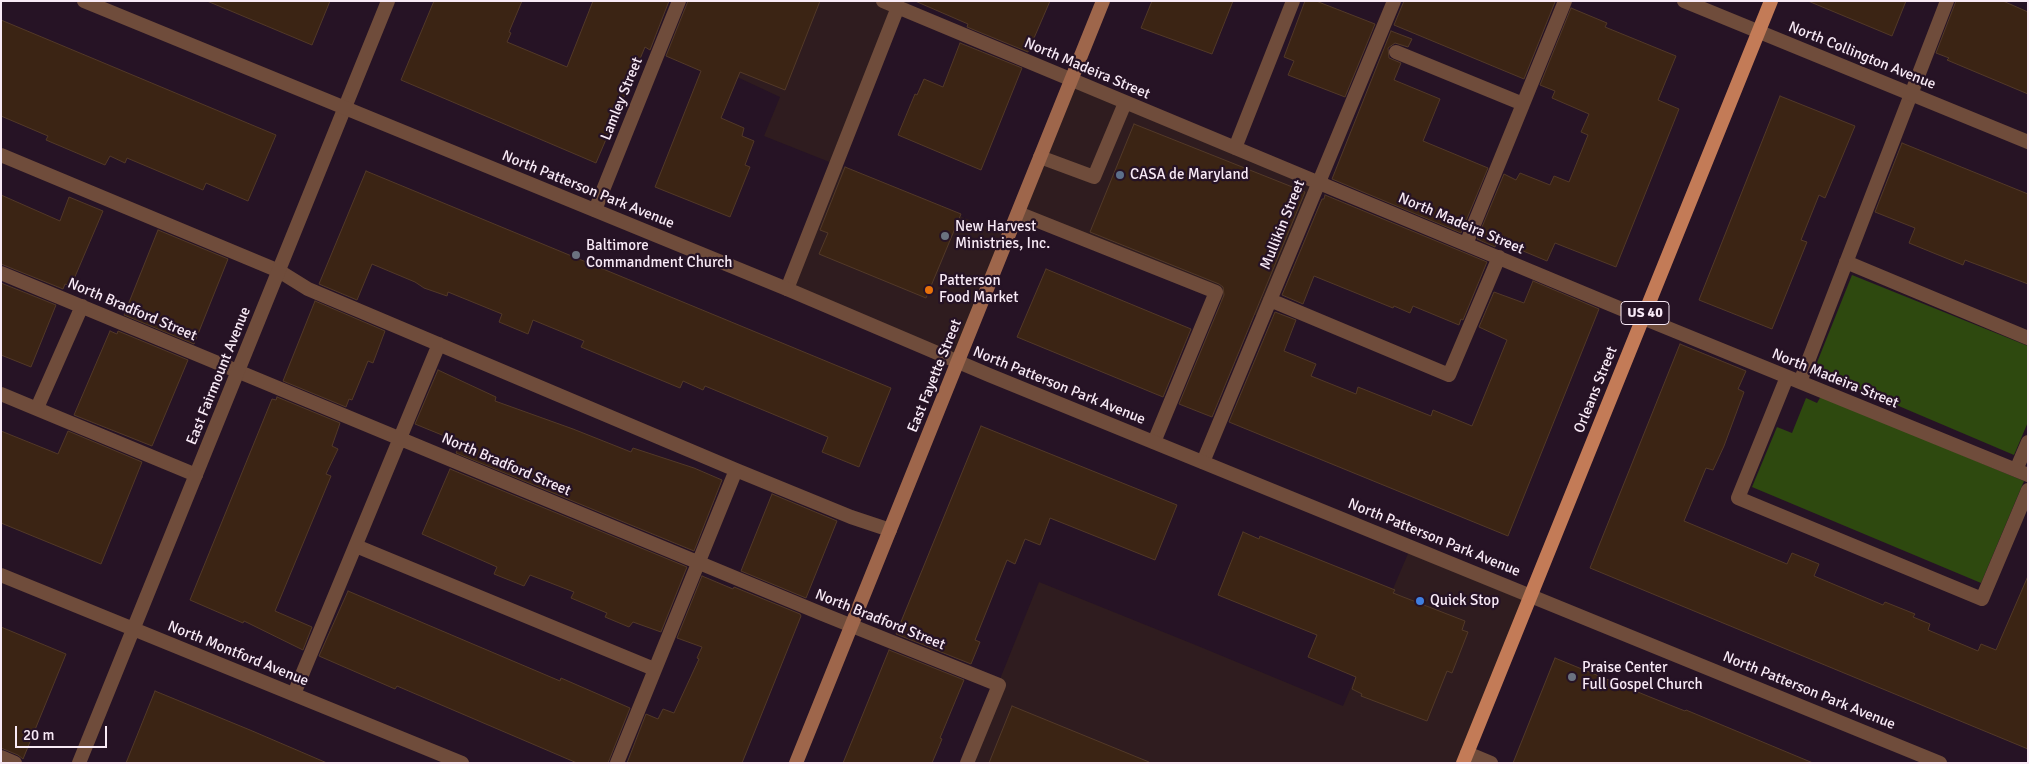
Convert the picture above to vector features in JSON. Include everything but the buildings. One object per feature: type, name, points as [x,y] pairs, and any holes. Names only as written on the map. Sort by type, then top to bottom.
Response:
[{"type":"main road","name":"East Fayette Street","points":[[796,763],[1103,1]]},
{"type":"main road","name":"Orleans Street","points":[[1465,758],[1771,1]]},
{"type":"street","name":"North Patterson Park Avenue","points":[[84,1],[788,289],[958,362],[1940,763]]},
{"type":"street","name":"East Fairmount Avenue","points":[[79,763],[388,1]]},
{"type":"street","name":"Lamley Street","points":[[594,210],[679,1]]},
{"type":"street","name":"North Madeira Street","points":[[883,1],[898,7],[916,7],[1071,80],[1125,103],[1643,318],[2022,472]]},
{"type":"street","points":[[1235,148],[1294,1]]},
{"type":"street","name":"Mullikin Street","points":[[1204,462],[1394,1]]},
{"type":"street","points":[[1466,244],[1565,1]]},
{"type":"street","name":"North Collington Avenue","points":[[1684,1],[2028,142]]},
{"type":"street","points":[[1947,1],[1846,262],[1738,498],[1982,600],[2028,490]]},
{"type":"street","points":[[788,289],[898,7]]},
{"type":"street","points":[[1396,52],[1523,104]]},
{"type":"street","points":[[1040,158],[1094,178],[1125,103]]},
{"type":"street","points":[[1,155],[279,271],[308,289],[736,470],[851,517],[890,530]]},
{"type":"street","points":[[1018,213],[1216,292],[1154,442]]},
{"type":"street","points":[[1270,300],[1449,376],[1499,257]]},
{"type":"street","points":[[1846,262],[2028,338]]},
{"type":"street","name":"North Bradford Street","points":[[1,273],[852,626],[1000,685],[967,763]]},
{"type":"street","points":[[37,408],[82,306]]},
{"type":"street","points":[[294,694],[439,344]]},
{"type":"street","points":[[1,394],[196,475]]},
{"type":"street","points":[[2022,472],[2028,442]]},
{"type":"street","points":[[617,763],[736,470]]},
{"type":"street","points":[[356,546],[654,669]]},
{"type":"street","name":"North Montford Avenue","points":[[1,575],[462,763]]},
{"type":"street","points":[[1,757],[15,763]]},
{"type":"street","points":[[1465,758],[1491,763]]},
{"type":"shaded area","points":[[750,1],[911,1],[894,20],[837,165],[764,136],[780,97],[722,70]]},
{"type":"shaded area","points":[[1070,79],[1318,184],[1265,319],[1015,217]]},
{"type":"shaded area","points":[[837,165],[1008,236],[956,367],[784,294]]},
{"type":"shaded area","points":[[1410,549],[1532,598],[1467,755],[1485,763],[971,763],[992,699],[1039,582],[1343,706]]},
{"type":"green space","points":[[1852,275],[2028,346],[2028,422],[2014,455],[1814,370]]},
{"type":"green space","points":[[1821,396],[2024,481],[1981,583],[1752,487],[1777,427],[1792,433],[1806,398],[1817,403]]},
{"type":"place","name":"CASA de Maryland","points":[[1120,175]]},
{"type":"place","name":"New Harvest Ministries, Inc.","points":[[945,236]]},
{"type":"place","name":"Baltimore Commandment Church","points":[[576,255]]},
{"type":"place","name":"Patterson Food Market","points":[[929,290]]},
{"type":"place","name":"Quick Stop","points":[[1420,601]]},
{"type":"place","name":"Praise Center Full Gospel Church","points":[[1572,677]]}]
